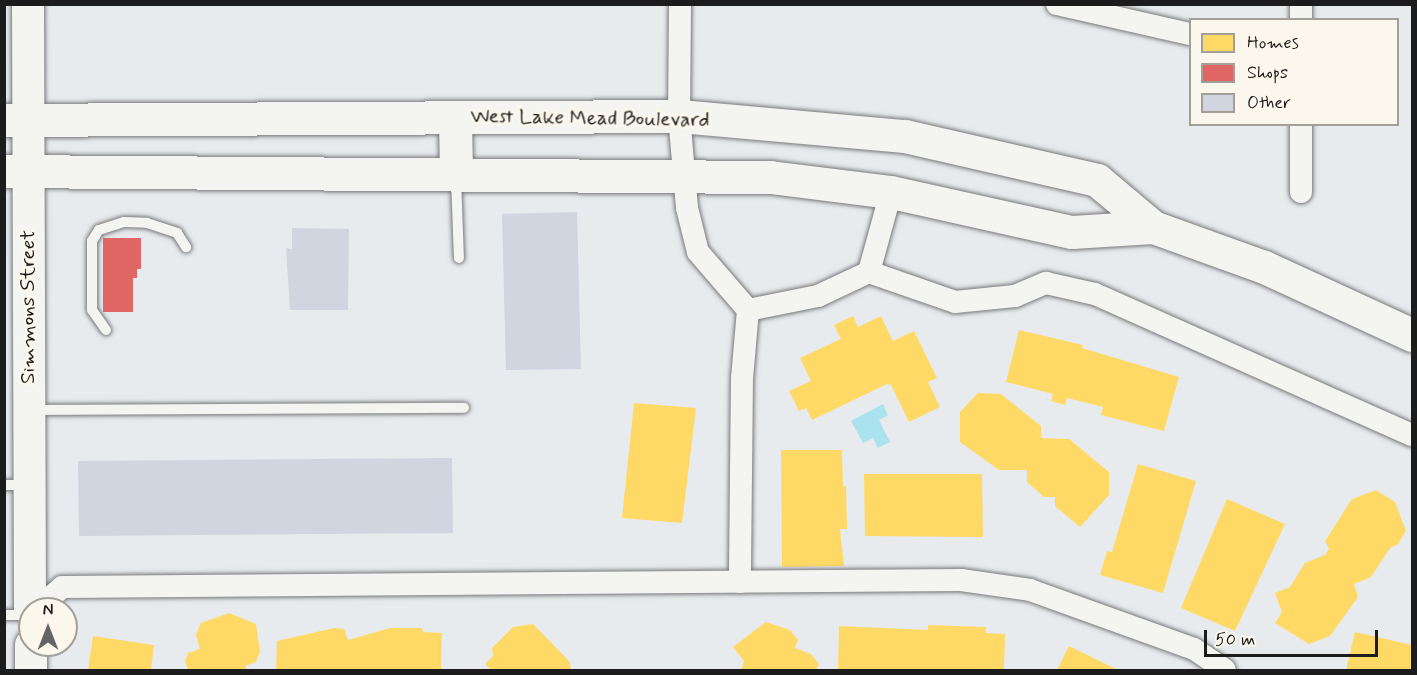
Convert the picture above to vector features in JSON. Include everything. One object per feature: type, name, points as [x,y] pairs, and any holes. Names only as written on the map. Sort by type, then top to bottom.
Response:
[{"type":"main road","name":"Simmons Street","points":[[28,4],[16,120],[16,171],[29,410],[17,485],[29,597]]},
{"type":"main road","name":"West Lake Mead Boulevard","points":[[16,120],[679,116],[862,130],[946,144],[1097,180],[1153,227],[1264,267],[1413,335]]},
{"type":"main road","points":[[455,117],[456,173]]},
{"type":"main road","name":"West Lake Mead Boulevard","points":[[16,171],[686,173],[792,178],[891,192],[1072,232],[1153,227]]},
{"type":"street","points":[[680,4],[679,116],[686,173],[687,208],[698,252],[748,310],[742,378],[740,582]]},
{"type":"street","points":[[1057,4],[1189,34]]},
{"type":"street","points":[[1301,126],[1301,192]]},
{"type":"street","points":[[869,272],[891,192]]},
{"type":"street","points":[[748,310],[818,296],[869,272],[955,302],[1015,297],[1046,283],[1095,294],[1413,435]]},
{"type":"street","points":[[51,597],[62,587],[961,580],[1030,590],[1194,649],[1225,670]]},
{"type":"lane","points":[[456,173],[459,258]]},
{"type":"lane","points":[[106,330],[92,310],[92,241],[99,230],[124,222],[147,223],[177,233],[186,248]]},
{"type":"lane","points":[[29,410],[464,408]]},
{"type":"water","points":[[883,404],[888,415],[879,420],[890,442],[878,448],[873,438],[863,443],[851,421]]},
{"type":"building: Homes","points":[[853,316],[858,327],[881,316],[893,341],[914,331],[937,378],[928,382],[940,407],[909,422],[891,385],[887,384],[812,420],[806,408],[799,411],[789,391],[811,381],[800,358],[841,339],[834,325]]},
{"type":"building: Homes","points":[[1019,330],[1083,345],[1082,348],[1179,377],[1164,431],[1101,415],[1103,407],[1067,398],[1065,405],[1051,401],[1053,394],[1006,382]]},
{"type":"building: Homes","points":[[978,393],[1001,394],[1041,426],[1041,438],[1069,439],[1109,472],[1109,495],[1080,527],[1055,506],[1055,497],[1044,497],[1027,482],[1027,470],[999,470],[960,442],[960,412]]},
{"type":"building: Homes","points":[[634,403],[696,408],[682,523],[622,518]]},
{"type":"building: Homes","points":[[781,450],[842,450],[847,529],[840,529],[844,566],[782,567]]},
{"type":"building: Homes","points":[[1138,464],[1196,481],[1163,593],[1100,575],[1107,551],[1112,552]]},
{"type":"building: Homes","points":[[864,474],[982,474],[983,537],[865,536]]},
{"type":"building: Homes","points":[[1376,490],[1395,502],[1406,531],[1398,544],[1390,548],[1371,577],[1354,584],[1358,597],[1330,636],[1309,644],[1275,623],[1282,612],[1275,593],[1290,587],[1305,563],[1325,555],[1329,549],[1325,541],[1352,499]]},
{"type":"building: Homes","points":[[1227,499],[1285,524],[1235,631],[1181,608]]},
{"type":"building: Homes","points":[[229,613],[256,624],[260,652],[256,662],[245,666],[247,670],[188,670],[185,661],[188,653],[200,649],[196,635],[201,623]]},
{"type":"building: Homes","points":[[766,622],[790,630],[798,640],[795,648],[811,654],[819,664],[816,670],[741,670],[744,661],[733,647]]},
{"type":"building: Homes","points":[[533,624],[570,662],[571,670],[491,670],[485,664],[493,656],[492,648],[513,627]]},
{"type":"building: Homes","points":[[928,625],[986,627],[986,633],[1005,634],[1004,670],[838,670],[839,626],[928,630]]},
{"type":"building: Homes","points":[[334,628],[344,629],[348,640],[390,628],[422,628],[423,632],[442,633],[441,670],[276,670],[277,641]]},
{"type":"building: Homes","points":[[1355,632],[1412,645],[1412,670],[1346,670]]},
{"type":"building: Homes","points":[[93,636],[154,645],[151,670],[88,670]]},
{"type":"building: Homes","points":[[1069,646],[1118,670],[1057,670]]},
{"type":"building: Shops","points":[[103,238],[141,238],[141,269],[137,269],[137,278],[133,278],[133,312],[103,312]]},
{"type":"building: Other","points":[[577,212],[581,369],[506,370],[502,214]]},
{"type":"building: Other","points":[[292,228],[349,229],[348,310],[290,310],[286,248],[292,249]]},
{"type":"building: Other","points":[[452,458],[453,533],[79,536],[78,461]]}]
